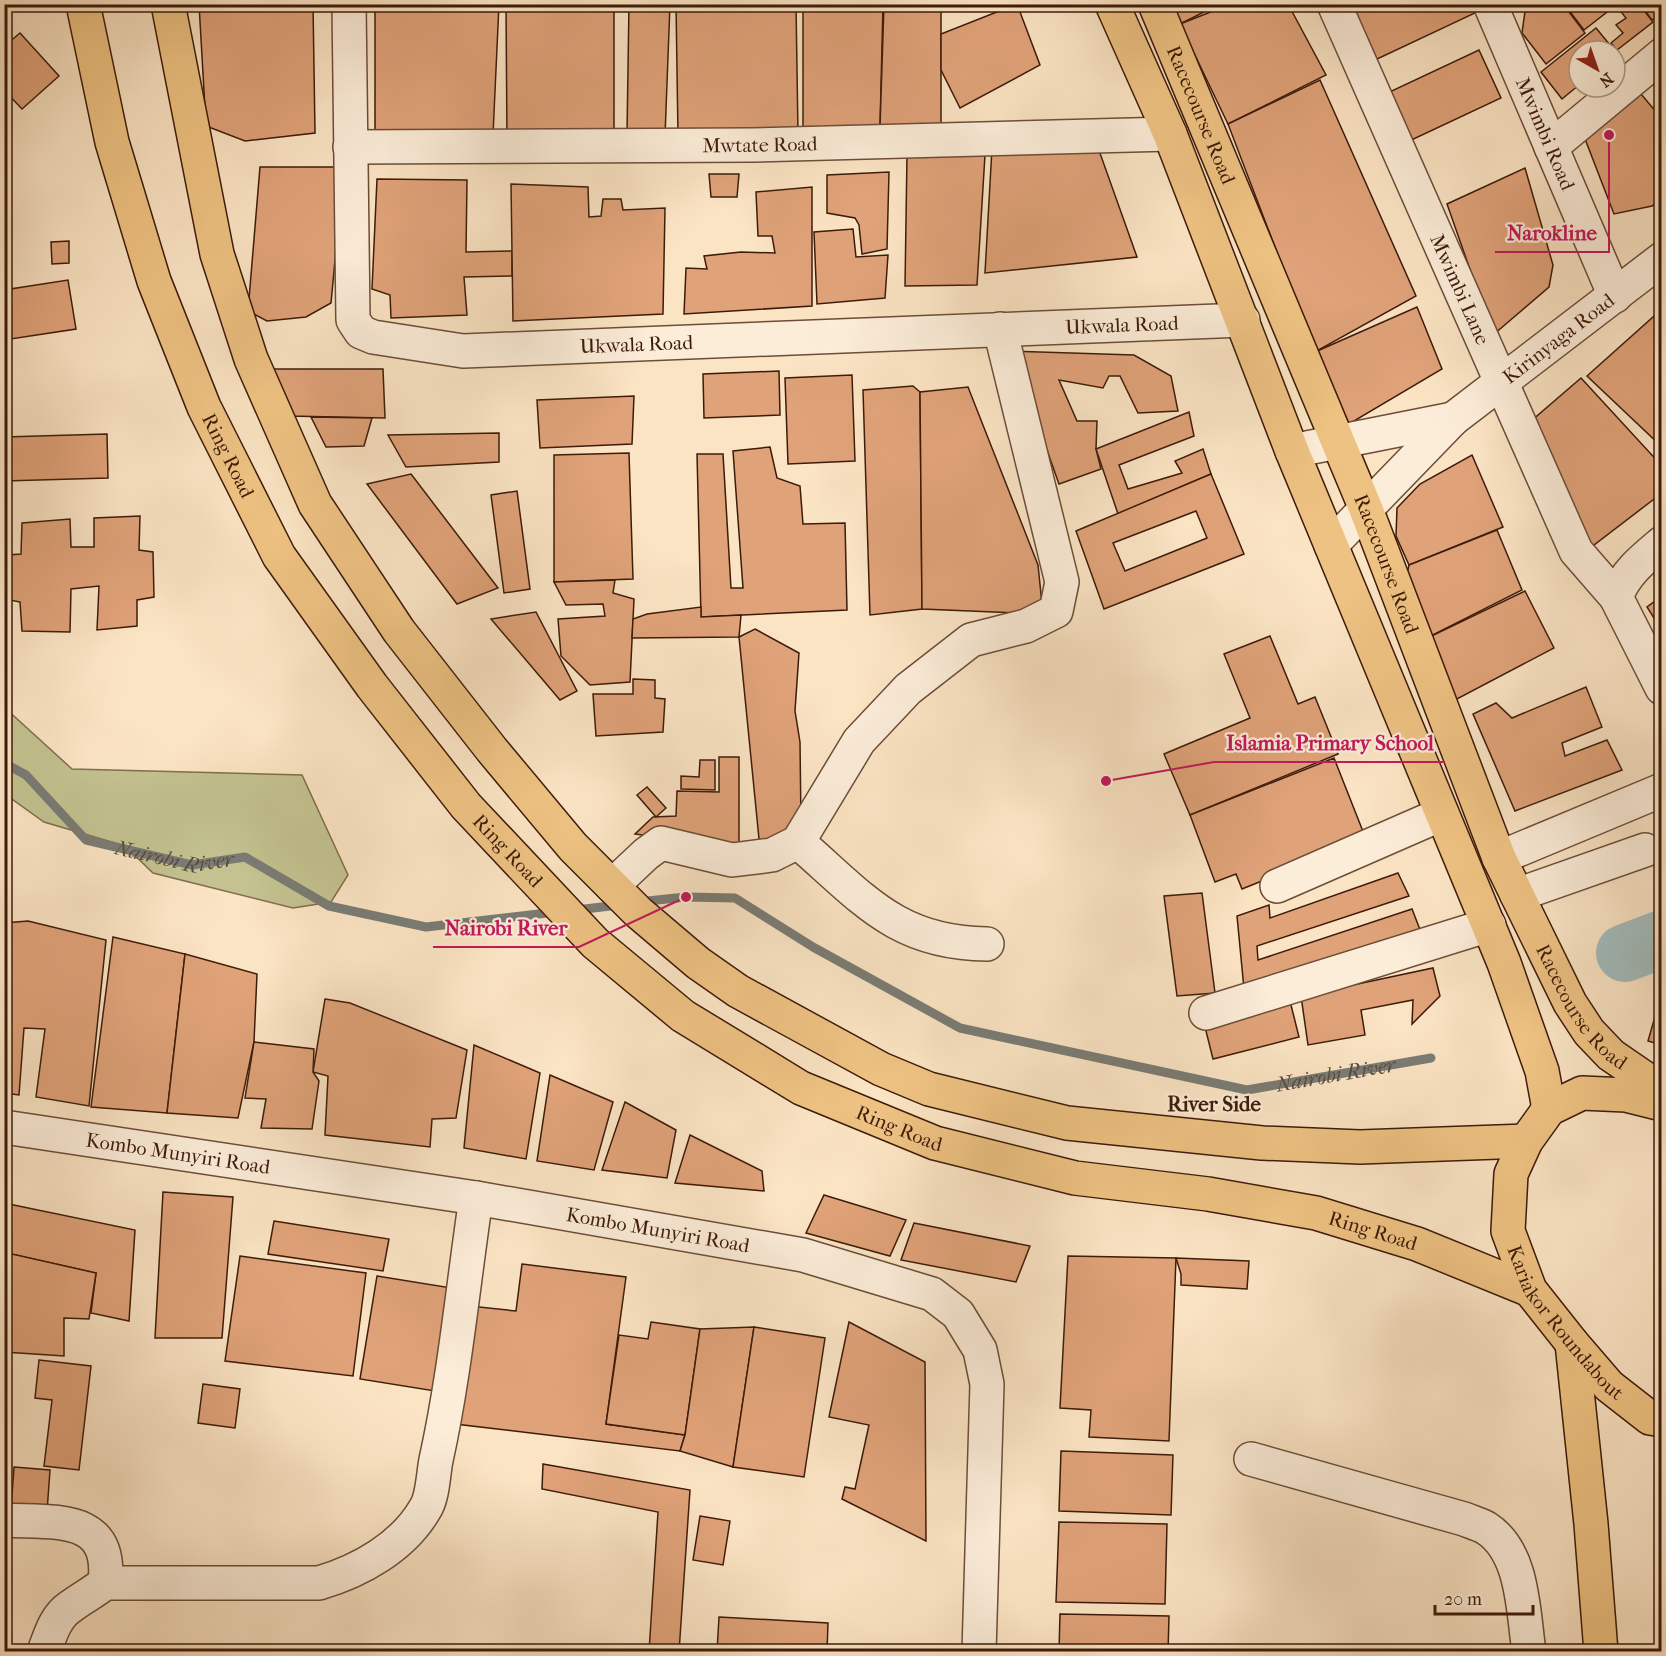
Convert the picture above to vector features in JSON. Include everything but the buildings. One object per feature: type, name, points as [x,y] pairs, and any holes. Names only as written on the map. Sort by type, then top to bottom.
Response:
[{"type":"main road","name":"Ring Road","points":[[83,4],[112,142],[154,281],[204,407],[279,556],[372,686],[466,806],[582,929],[683,1016],[791,1082],[935,1143],[1075,1178],[1208,1194],[1316,1214],[1417,1244],[1530,1290]]},
{"type":"main road","points":[[168,4],[217,254],[251,359],[315,504],[399,631],[492,750],[573,847],[638,912],[698,963],[738,991],[871,1064],[929,1089],[1067,1123],[1186,1137],[1360,1147],[1527,1141]]},
{"type":"main road","name":"Racecourse Road","points":[[1112,4],[1170,134],[1292,451],[1489,925],[1542,1071],[1549,1109]]},
{"type":"main road","name":"Racecourse Road","points":[[1155,4],[1366,508],[1498,858],[1570,1004],[1589,1032],[1611,1055],[1662,1090]]},
{"type":"main road","name":"Kariakor Roundabout","points":[[1662,1104],[1626,1095],[1582,1093],[1549,1109],[1527,1141],[1511,1174],[1508,1231],[1530,1290],[1572,1343],[1609,1386],[1650,1418],[1662,1420]]},
{"type":"main road","points":[[1572,1343],[1592,1524],[1601,1652]]},
{"type":"street","name":"Ukwala Road","points":[[349,4],[353,320],[361,332],[373,338],[463,351],[1243,320]]},
{"type":"street","name":"Mwimbi Lane","points":[[1334,4],[1576,551],[1616,597],[1662,688]]},
{"type":"street","name":"Mwimbi Road","points":[[1490,4],[1615,296]]},
{"type":"street","points":[[1551,147],[1662,55]]},
{"type":"street","name":"Mwtate Road","points":[[350,147],[752,145],[1170,134]]},
{"type":"street","name":"Kirinyaga Road","points":[[1331,545],[1453,419],[1662,259]]},
{"type":"street","points":[[613,887],[646,854],[662,843],[732,860],[772,855],[798,842],[859,741],[908,689],[970,640],[1026,626],[1056,611],[1062,582],[1000,329]]},
{"type":"street","points":[[1292,451],[1453,419]]},
{"type":"street","points":[[1616,597],[1621,584],[1633,568],[1662,543]]},
{"type":"street","points":[[1498,858],[1662,790]]},
{"type":"street","points":[[1278,886],[1442,814]]},
{"type":"street","points":[[798,842],[882,915],[910,931],[944,941],[987,944]]},
{"type":"street","points":[[1517,895],[1645,850]]},
{"type":"street","points":[[1206,1013],[1489,925]]},
{"type":"street","name":"Kombo Munyiri Road","points":[[4,1127],[476,1198],[803,1255],[932,1294],[958,1314],[980,1350],[987,1383],[979,1652]]},
{"type":"street","points":[[44,1652],[55,1623],[68,1607],[87,1598],[105,1583],[319,1583],[345,1576],[387,1550],[413,1527],[427,1506],[442,1433],[476,1198]]},
{"type":"street","points":[[1251,1459],[1464,1519],[1486,1528],[1504,1546],[1515,1567],[1529,1652]]},
{"type":"street","points":[[4,1520],[85,1527],[96,1536],[104,1550],[107,1569],[105,1583]]},
{"type":"shaded area","points":[[4,707],[72,769],[302,775],[348,875],[331,902],[293,908],[153,873],[125,846],[44,822],[5,794]]},
{"type":"waterway","name":"Nairobi River","points":[[4,763],[26,775],[86,840],[192,865],[245,857],[329,906],[426,927],[556,912]]},
{"type":"waterway","name":"Nairobi River","points":[[638,902],[686,897],[735,898],[813,947],[960,1028],[1247,1090],[1431,1058]]},
{"type":"waterway","name":"Nairobi River","points":[[576,910],[619,905]]},
{"type":"waterway","name":"Nairobi River","points":[[1625,953],[1662,939]]},
{"type":"place","name":"Narokline","points":[[1609,135]]},
{"type":"place","name":"Islamia Primary School","points":[[1106,781]]},
{"type":"place","name":"Nairobi River","points":[[686,897]]},
{"type":"district","name":"River Side","points":[[1214,1104]]}]
